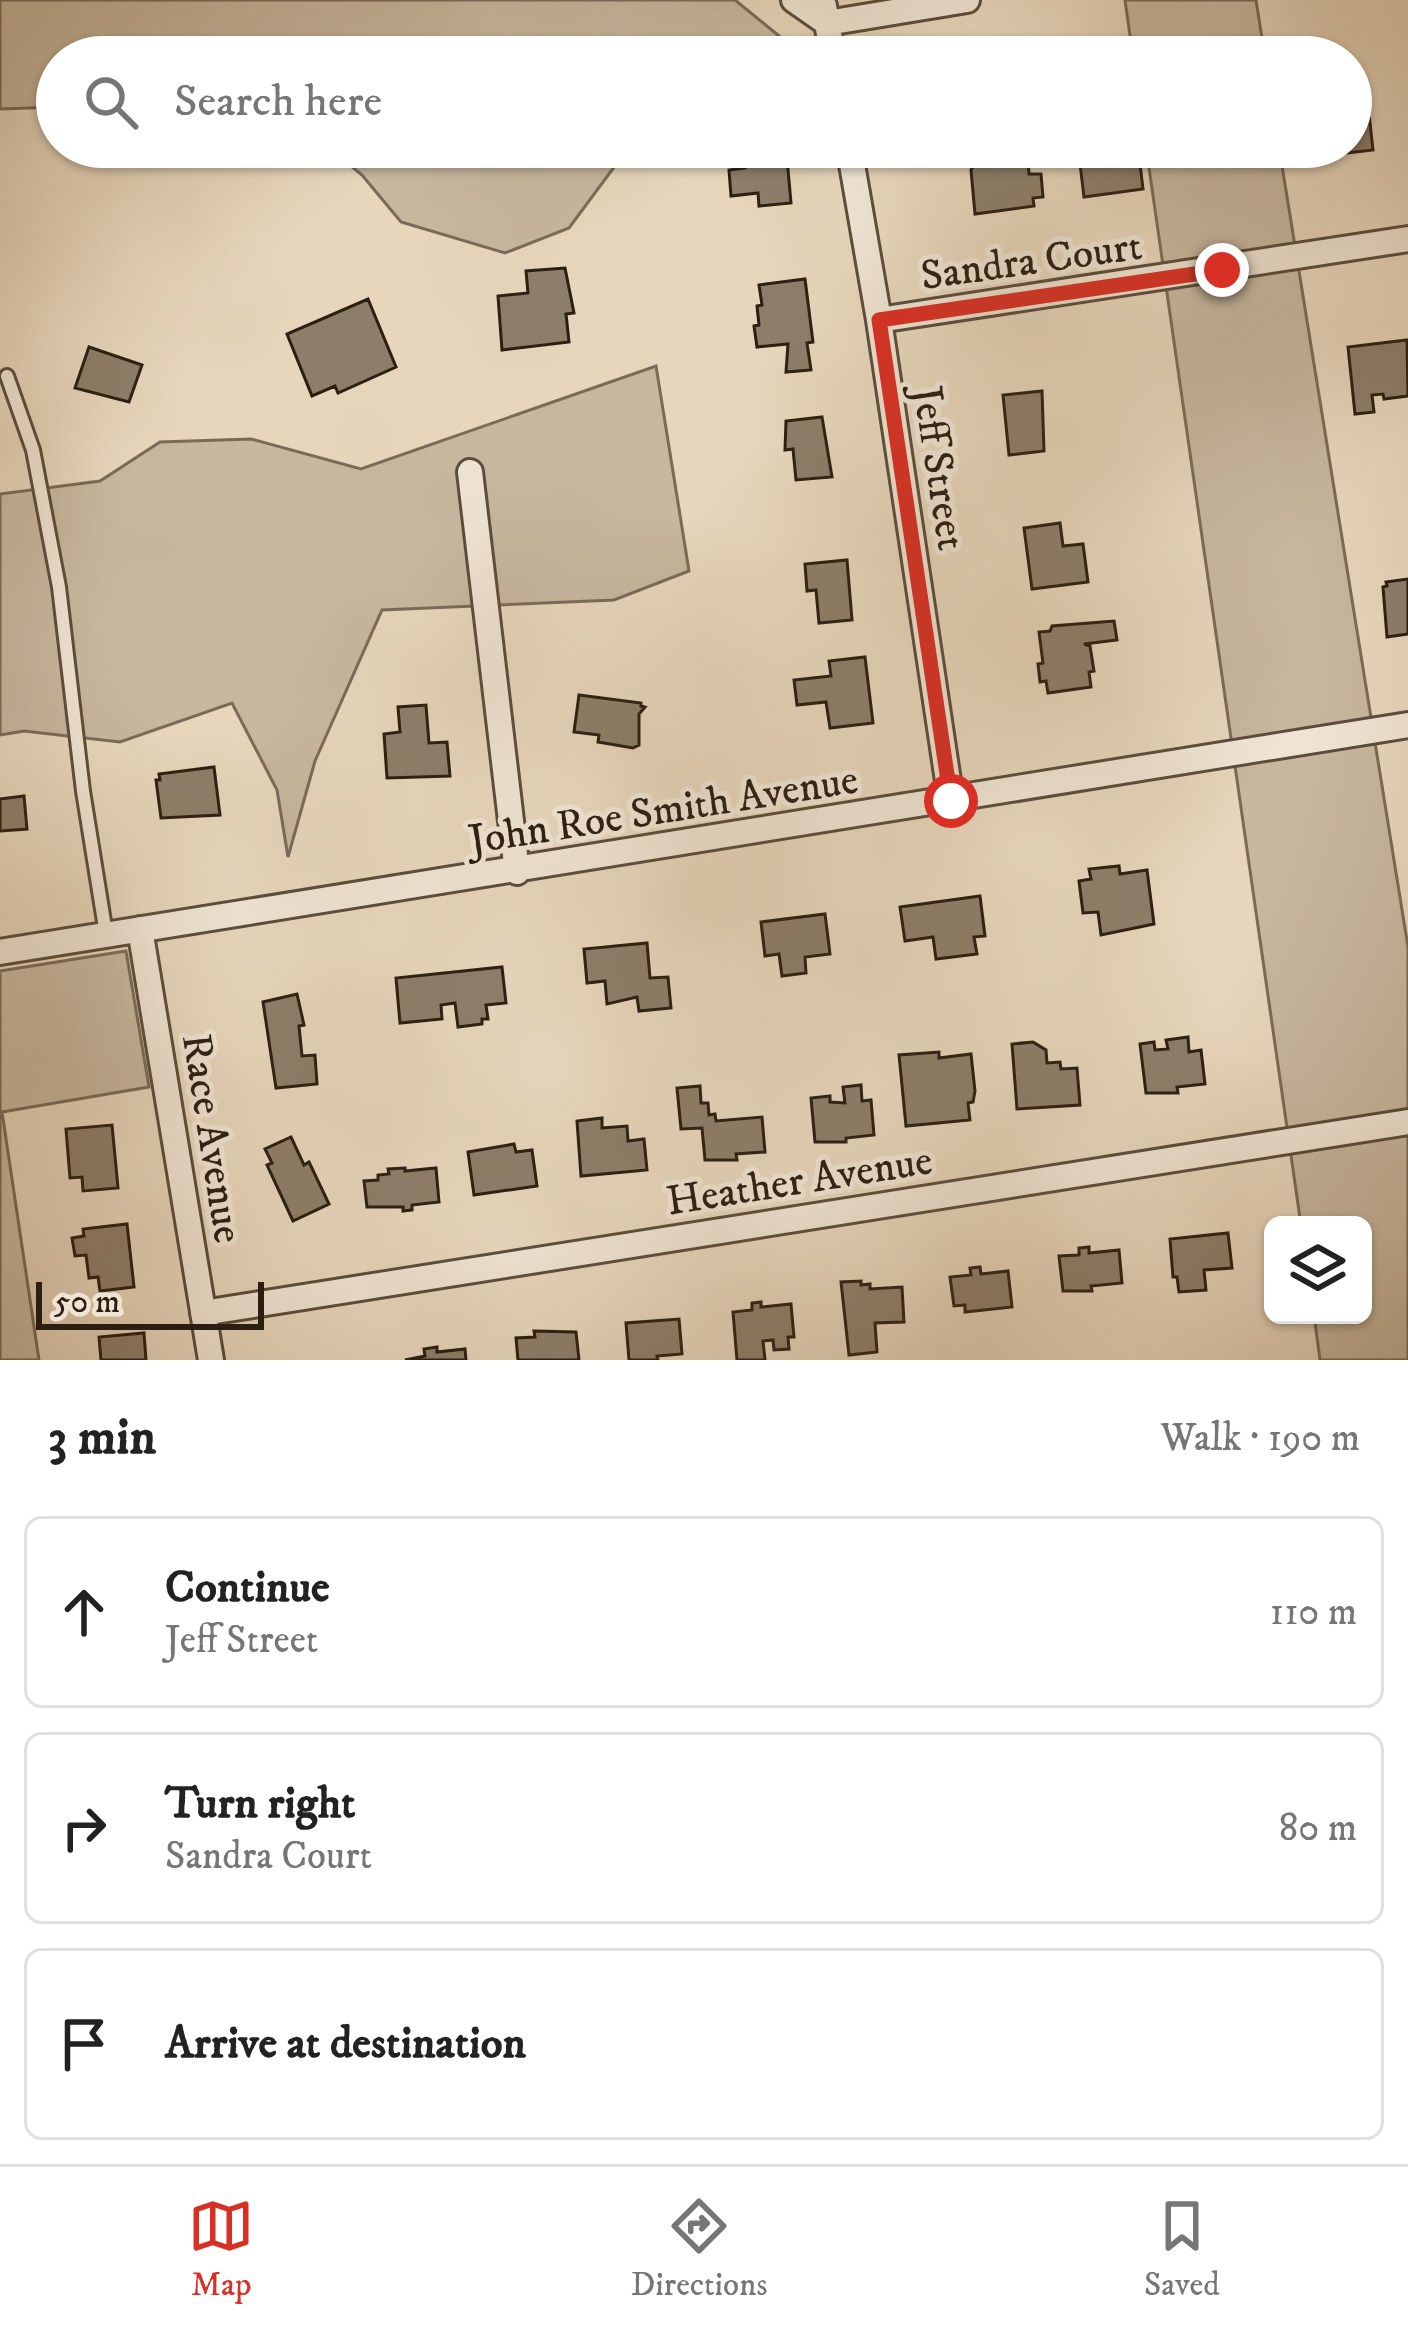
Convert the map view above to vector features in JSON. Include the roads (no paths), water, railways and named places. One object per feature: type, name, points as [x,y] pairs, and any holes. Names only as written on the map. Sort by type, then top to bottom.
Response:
[{"type":"street","points":[[794,0],[825,11],[967,0]]},
{"type":"street","name":"Jeff Street","points":[[853,168],[951,801]]},
{"type":"street","name":"Sandra Court","points":[[879,320],[1408,239]]},
{"type":"street","points":[[470,472],[517,872]]},
{"type":"street","name":"John Roe Smith Avenue","points":[[0,952],[1408,725]]},
{"type":"street","name":"Race Avenue","points":[[140,929],[211,1360]]},
{"type":"street","name":"Heather Avenue","points":[[203,1313],[1408,1122]]},
{"type":"lane","points":[[8,376],[33,450],[58,587],[106,934]]}]
